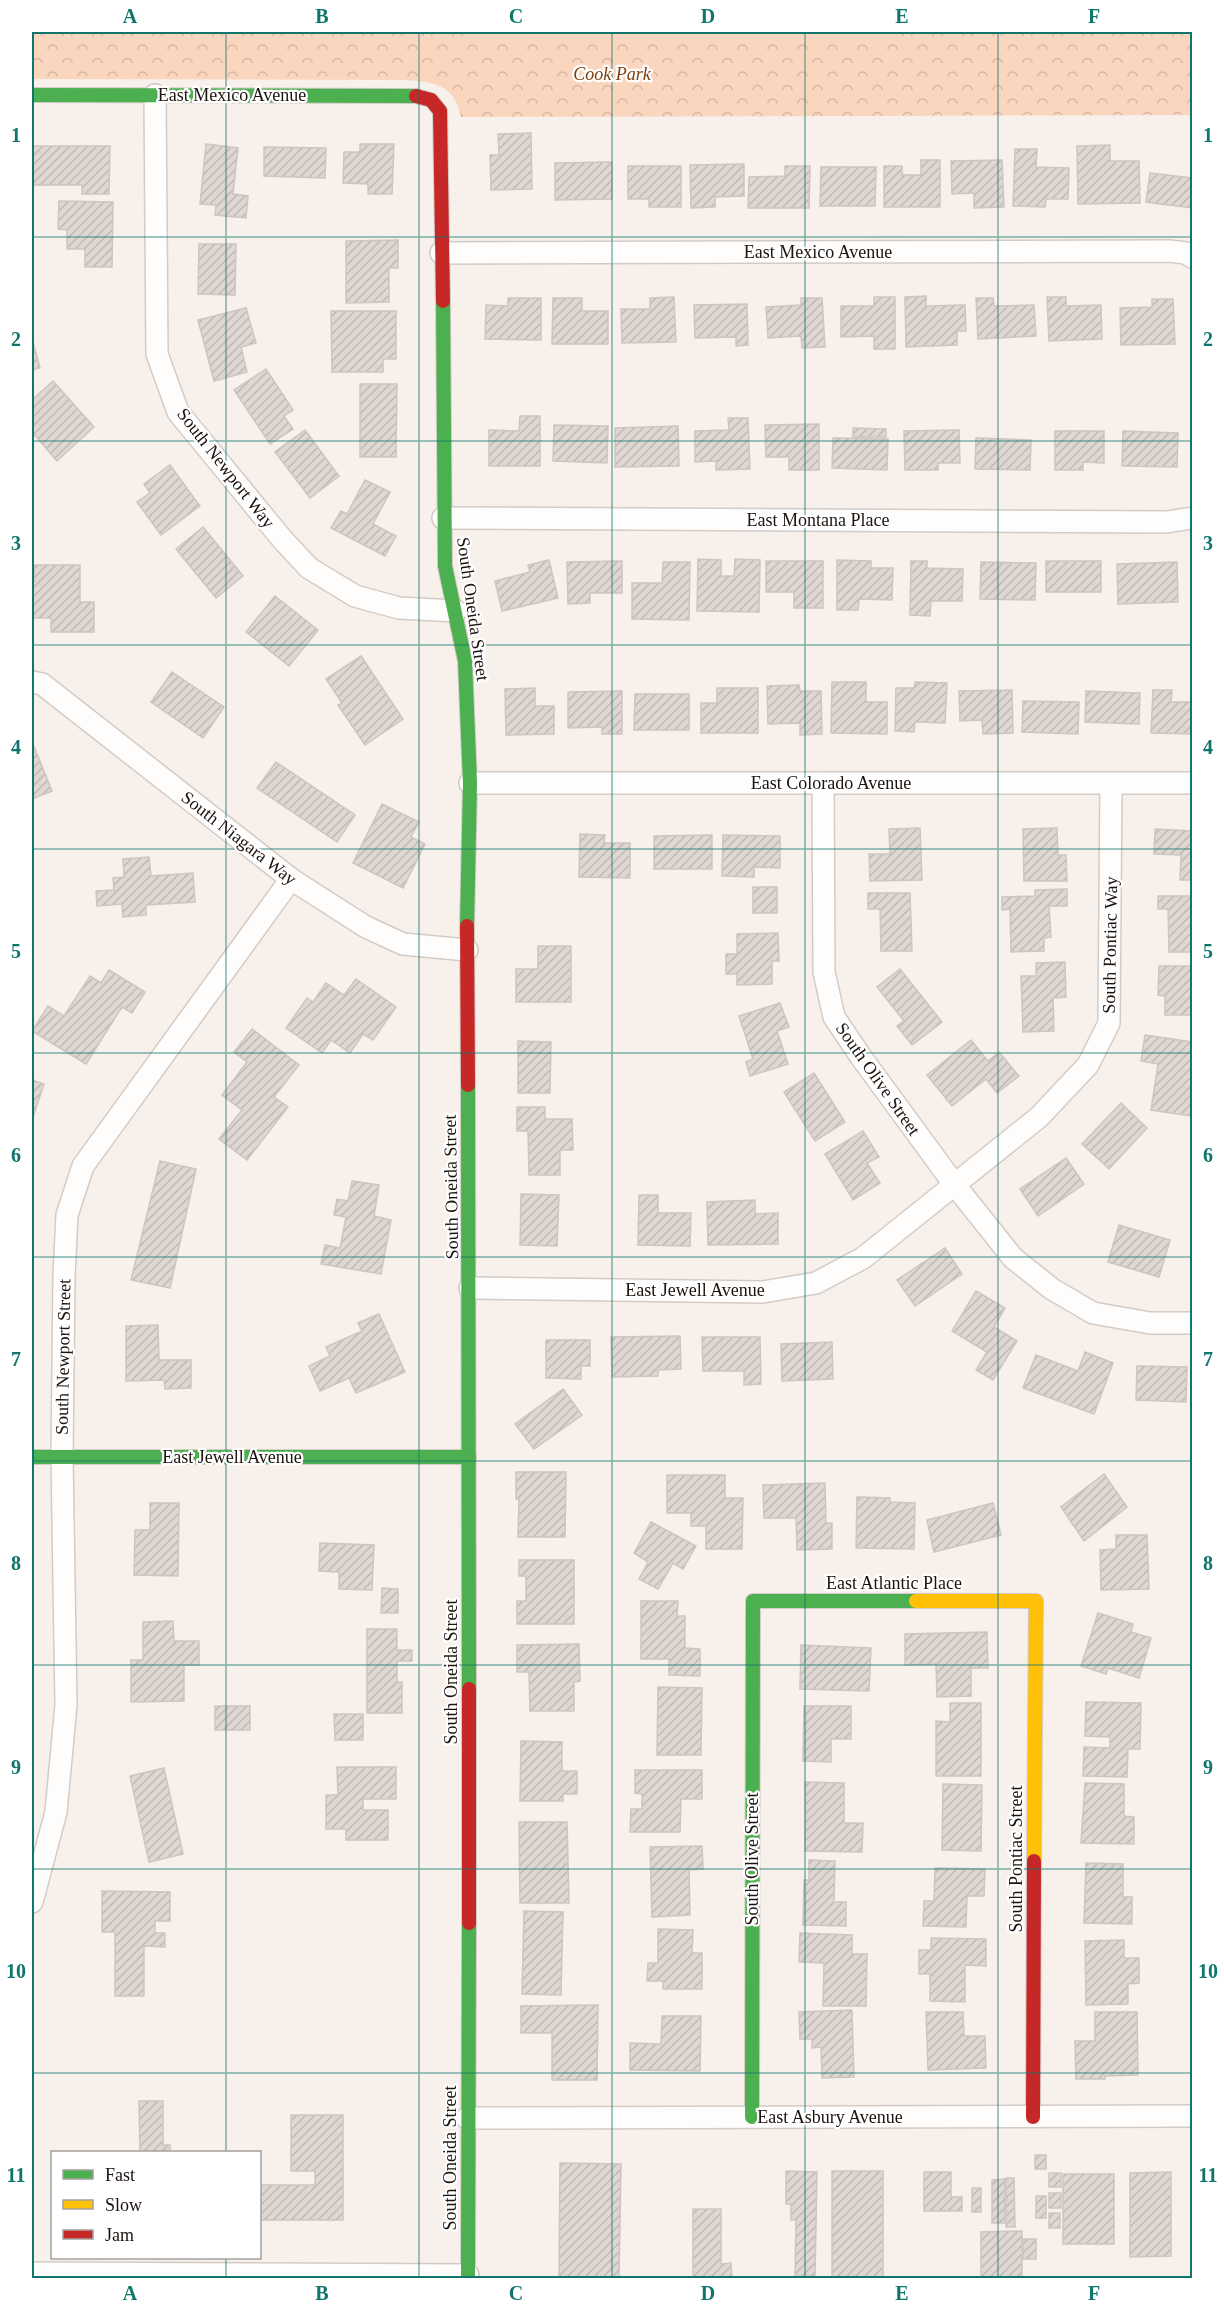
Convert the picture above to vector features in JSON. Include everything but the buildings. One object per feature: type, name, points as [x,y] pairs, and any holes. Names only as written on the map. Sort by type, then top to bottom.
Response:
[{"type":"street","name":"East Mexico Avenue","points":[[32,95],[415,96],[431,100]]},
{"type":"street","name":"South Newport Way","points":[[155,95],[157,354],[178,412],[282,539],[309,568],[355,596],[399,608],[456,611]]},
{"type":"street","name":"South Oneida Street","points":[[431,100],[440,111],[441,124],[445,566],[465,661],[470,783],[467,950],[470,1288],[468,2277]]},
{"type":"street","name":"East Mexico Avenue","points":[[441,253],[1169,251],[1192,257]]},
{"type":"street","name":"East Montana Place","points":[[443,518],[1167,522],[1192,518]]},
{"type":"street","name":"South Niagara Way","points":[[32,682],[42,684],[291,879],[366,927],[403,944],[467,950]]},
{"type":"street","name":"East Colorado Avenue","points":[[470,783],[1192,783]]},
{"type":"street","name":"South Olive Street","points":[[824,783],[824,972],[834,1017],[954,1184]]},
{"type":"street","name":"South Pontiac Way","points":[[954,1184],[1039,1117],[1088,1065],[1109,1023],[1111,784]]},
{"type":"street","name":"South Newport Street","points":[[32,1902],[56,1812],[66,1705],[62,1457],[67,1215],[83,1166],[291,879]]},
{"type":"street","name":"East Jewell Avenue","points":[[470,1288],[763,1292],[816,1283],[863,1258],[954,1184]]},
{"type":"street","points":[[954,1184],[1013,1258],[1052,1289],[1093,1313],[1150,1323],[1192,1323]]},
{"type":"street","name":"East Jewell Avenue","points":[[32,1457],[469,1457]]},
{"type":"street","name":"South Olive Street","points":[[752,2117],[753,1601]]},
{"type":"street","name":"East Atlantic Place","points":[[753,1601],[1036,1601]]},
{"type":"street","name":"South Pontiac Street","points":[[1033,2117],[1036,1601]]},
{"type":"street","name":"East Asbury Avenue","points":[[468,2118],[1192,2116]]},
{"type":"street","points":[[32,2268],[468,2277]]},
{"type":"green space","name":"Cook Park","points":[[32,32],[1192,32],[1192,115],[461,117],[453,97],[441,86],[403,80],[32,79]]},
{"type":"green space","points":[[464,32],[890,32],[890,45],[464,35]]},
{"type":"traffic: fast","points":[[32,95],[416,96]]},
{"type":"traffic: fast","points":[[443,301],[445,566],[465,661],[470,783],[467,926]]},
{"type":"traffic: fast","points":[[468,1085],[469,1689]]},
{"type":"traffic: fast","points":[[32,1457],[469,1457]]},
{"type":"traffic: fast","points":[[752,2117],[753,1601],[916,1601]]},
{"type":"traffic: fast","points":[[468,2278],[469,1923]]},
{"type":"traffic: slow","points":[[916,1601],[1036,1601],[1034,1861]]},
{"type":"traffic: jam","points":[[416,96],[431,100],[440,111],[443,301]]},
{"type":"traffic: jam","points":[[467,926],[468,1085]]},
{"type":"traffic: jam","points":[[469,1689],[469,1923]]},
{"type":"traffic: jam","points":[[1033,2117],[1034,1861]]}]
